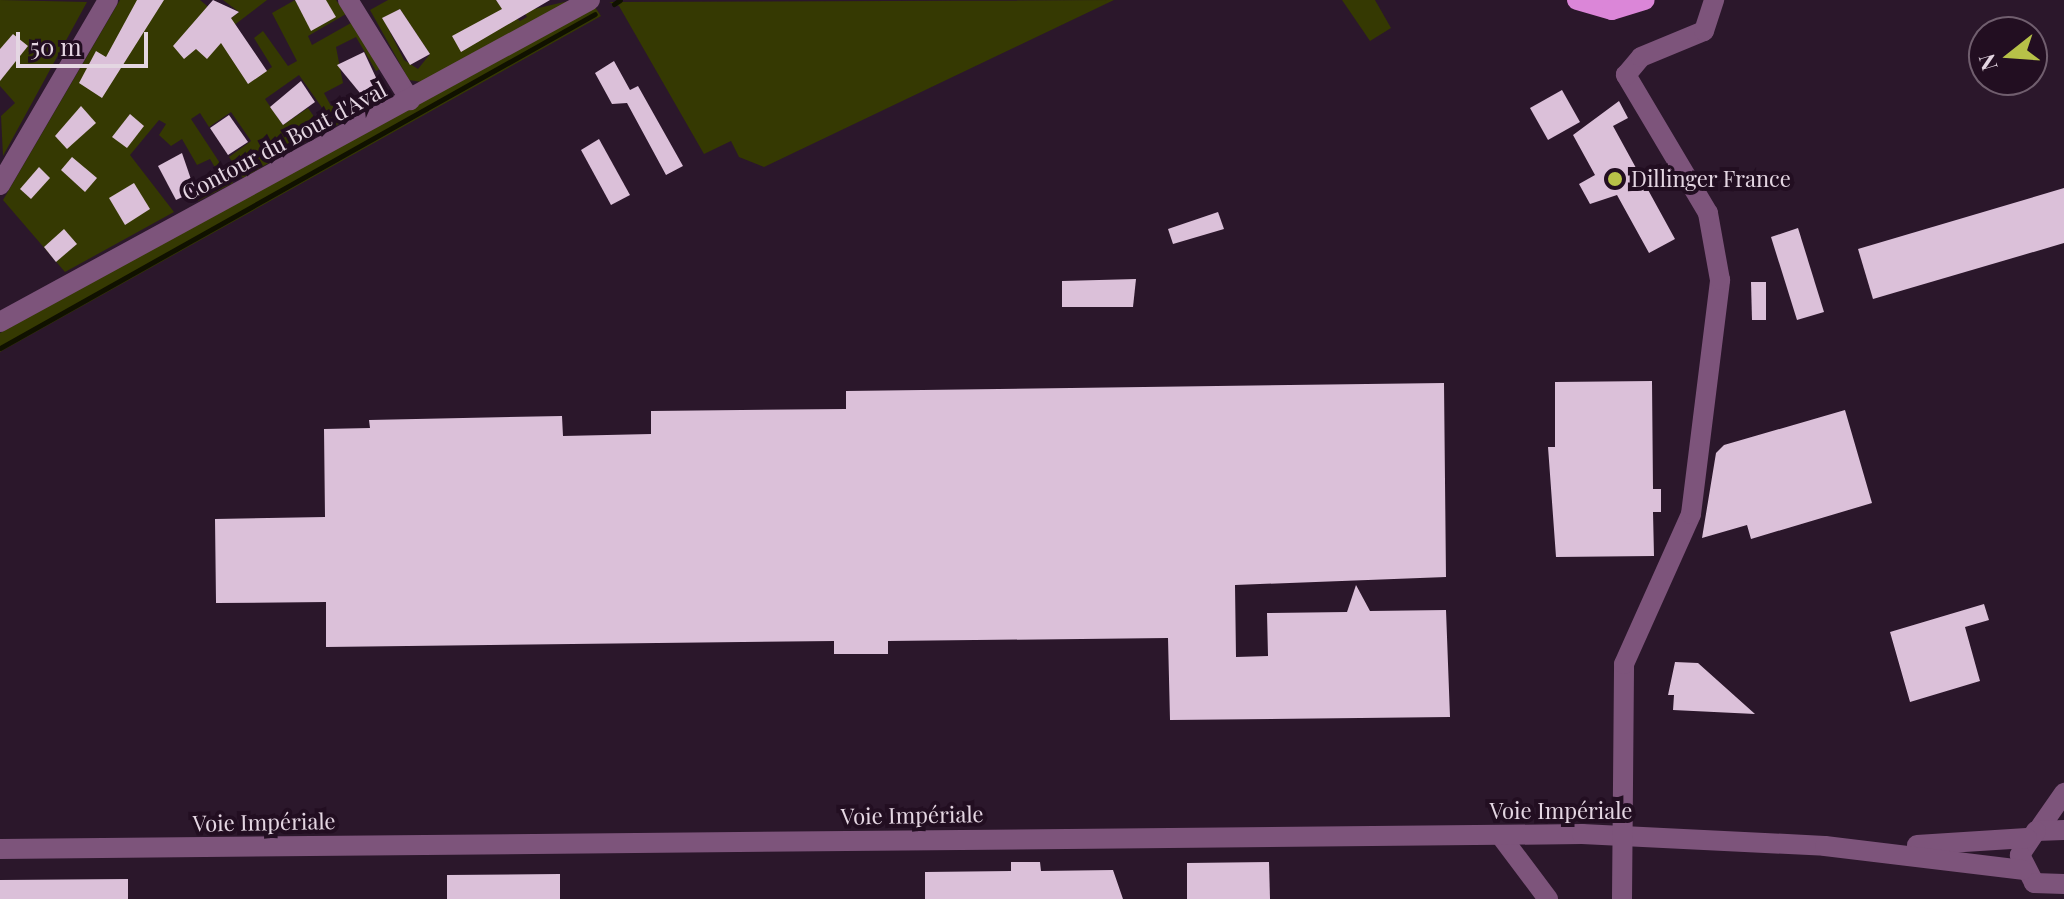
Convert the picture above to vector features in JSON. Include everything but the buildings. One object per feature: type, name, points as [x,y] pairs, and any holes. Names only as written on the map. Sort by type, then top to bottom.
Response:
[{"type":"main road","points":[[1577,0],[1612,10],[1645,0]]},
{"type":"street","points":[[0,185],[108,0]]},
{"type":"street","points":[[348,0],[410,100]]},
{"type":"street","name":"Contour du Bout d'Aval","points":[[0,322],[590,0]]},
{"type":"street","points":[[1622,899],[1624,664],[1691,514],[1720,280],[1708,213],[1626,75],[1641,57],[1704,31],[1714,0]]},
{"type":"street","points":[[2031,883],[2033,834],[2064,793]]},
{"type":"street","name":"Voie Impériale","points":[[0,849],[1500,835],[1621,835],[1825,846],[2064,830]]},
{"type":"street","points":[[1500,835],[1548,899]]},
{"type":"street","name":"Voie Impériale","points":[[1825,846],[2031,883],[2064,884]]},
{"type":"green space","points":[[0,0],[87,2],[3,156],[1,116],[15,103],[0,86]]},
{"type":"green space","points":[[120,0],[200,0],[226,22],[239,12],[223,0],[267,0],[233,26],[249,83],[272,67],[254,38],[263,31],[288,66],[297,61],[272,13],[295,0],[309,25],[326,0],[336,0],[346,14],[308,36],[312,45],[351,23],[382,68],[376,71],[356,37],[336,47],[343,83],[324,93],[331,106],[341,101],[350,118],[335,126],[299,75],[265,99],[283,125],[308,108],[324,131],[243,178],[229,157],[251,141],[231,112],[209,127],[200,113],[191,119],[233,183],[198,201],[199,188],[220,176],[210,159],[197,165],[182,139],[171,146],[159,135],[166,124],[159,120],[130,155],[174,212],[65,272],[3,200]]},
{"type":"green space","points":[[388,0],[496,0],[520,21],[527,17],[517,0],[534,9],[573,0],[422,82],[409,80],[370,10]],"holes":[[[400,9],[430,54],[418,69],[404,60],[383,18]]]},
{"type":"green space","points":[[1114,0],[764,167],[739,157],[731,141],[704,154],[619,6],[609,2]]},
{"type":"green space","points":[[1342,0],[1375,0],[1391,28],[1370,41]]},
{"type":"green space","points":[[595,7],[601,16],[0,352],[0,333]]},
{"type":"waterway","points":[[614,4],[620,0]]},
{"type":"waterway","points":[[0,348],[595,14]]},
{"type":"place","name":"Dillinger France","points":[[1615,179]]}]
